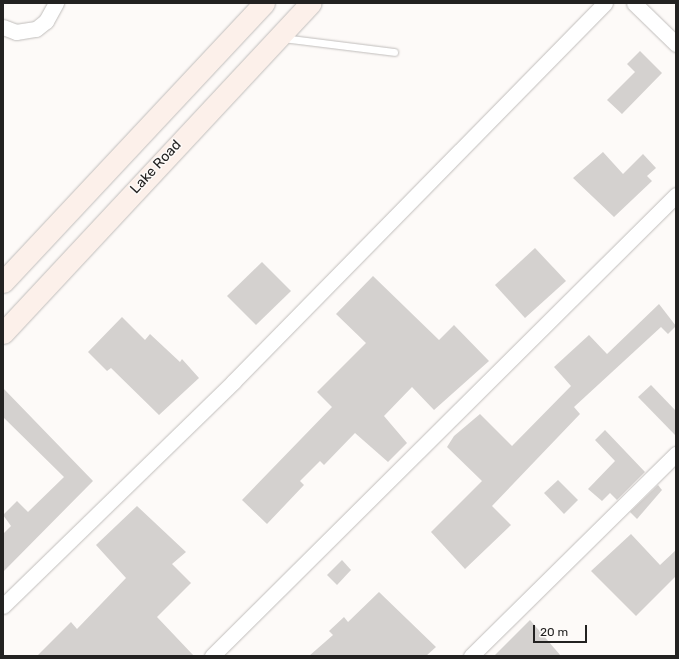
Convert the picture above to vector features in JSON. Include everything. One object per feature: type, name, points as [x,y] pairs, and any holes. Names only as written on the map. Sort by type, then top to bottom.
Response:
[{"type":"main road","points":[[3,282],[264,3]]},
{"type":"main road","name":"Lake Road","points":[[3,333],[311,3]]},
{"type":"street","points":[[3,27],[16,32],[36,29],[46,21],[56,3]]},
{"type":"street","points":[[3,606],[233,382],[605,3]]},
{"type":"street","points":[[634,3],[676,44]]},
{"type":"street","points":[[212,656],[676,195]]},
{"type":"street","points":[[471,656],[676,454]]},
{"type":"lane","points":[[278,38],[394,52]]},
{"type":"building","points":[[640,51],[662,73],[622,114],[607,100],[635,72],[627,64]]},
{"type":"building","points":[[603,152],[623,174],[643,154],[656,168],[647,176],[652,181],[614,217],[573,178]]},
{"type":"building","points":[[535,248],[566,281],[525,318],[495,285]]},
{"type":"building","points":[[262,262],[291,291],[256,325],[227,296]]},
{"type":"building","points":[[373,276],[439,340],[454,325],[489,361],[434,410],[412,387],[384,416],[407,443],[388,462],[355,433],[324,465],[320,461],[300,481],[304,485],[267,524],[242,500],[332,407],[317,392],[366,343],[336,314]]},
{"type":"building","points":[[659,304],[676,326],[668,334],[661,327],[574,407],[580,414],[492,506],[511,525],[465,569],[431,532],[482,481],[447,447],[454,436],[480,414],[512,446],[571,386],[554,367],[589,335],[607,354]]},
{"type":"building","points":[[122,317],[145,340],[150,334],[180,362],[182,359],[199,378],[159,415],[111,368],[107,371],[88,352]]},
{"type":"building","points":[[651,385],[676,411],[676,436],[638,397]]},
{"type":"building","points":[[3,388],[93,481],[3,572],[3,534],[11,526],[3,515],[17,501],[28,512],[64,477],[3,417]]},
{"type":"building","points":[[605,430],[645,472],[617,500],[610,493],[602,501],[588,489],[615,461],[595,440]]},
{"type":"building","points":[[558,480],[578,500],[564,514],[544,493]]},
{"type":"building","points":[[658,485],[662,490],[637,519],[630,512]]},
{"type":"building","points":[[137,506],[186,552],[172,564],[191,583],[157,617],[194,656],[37,656],[71,622],[77,629],[126,578],[96,545]]},
{"type":"building","points":[[631,534],[660,565],[676,550],[676,576],[636,616],[591,571]]},
{"type":"building","points":[[342,560],[351,570],[337,585],[327,575]]},
{"type":"building","points":[[379,592],[436,647],[426,656],[309,656],[333,635],[329,631],[344,617],[348,622]]},
{"type":"building","points":[[530,620],[561,656],[494,656]]}]
